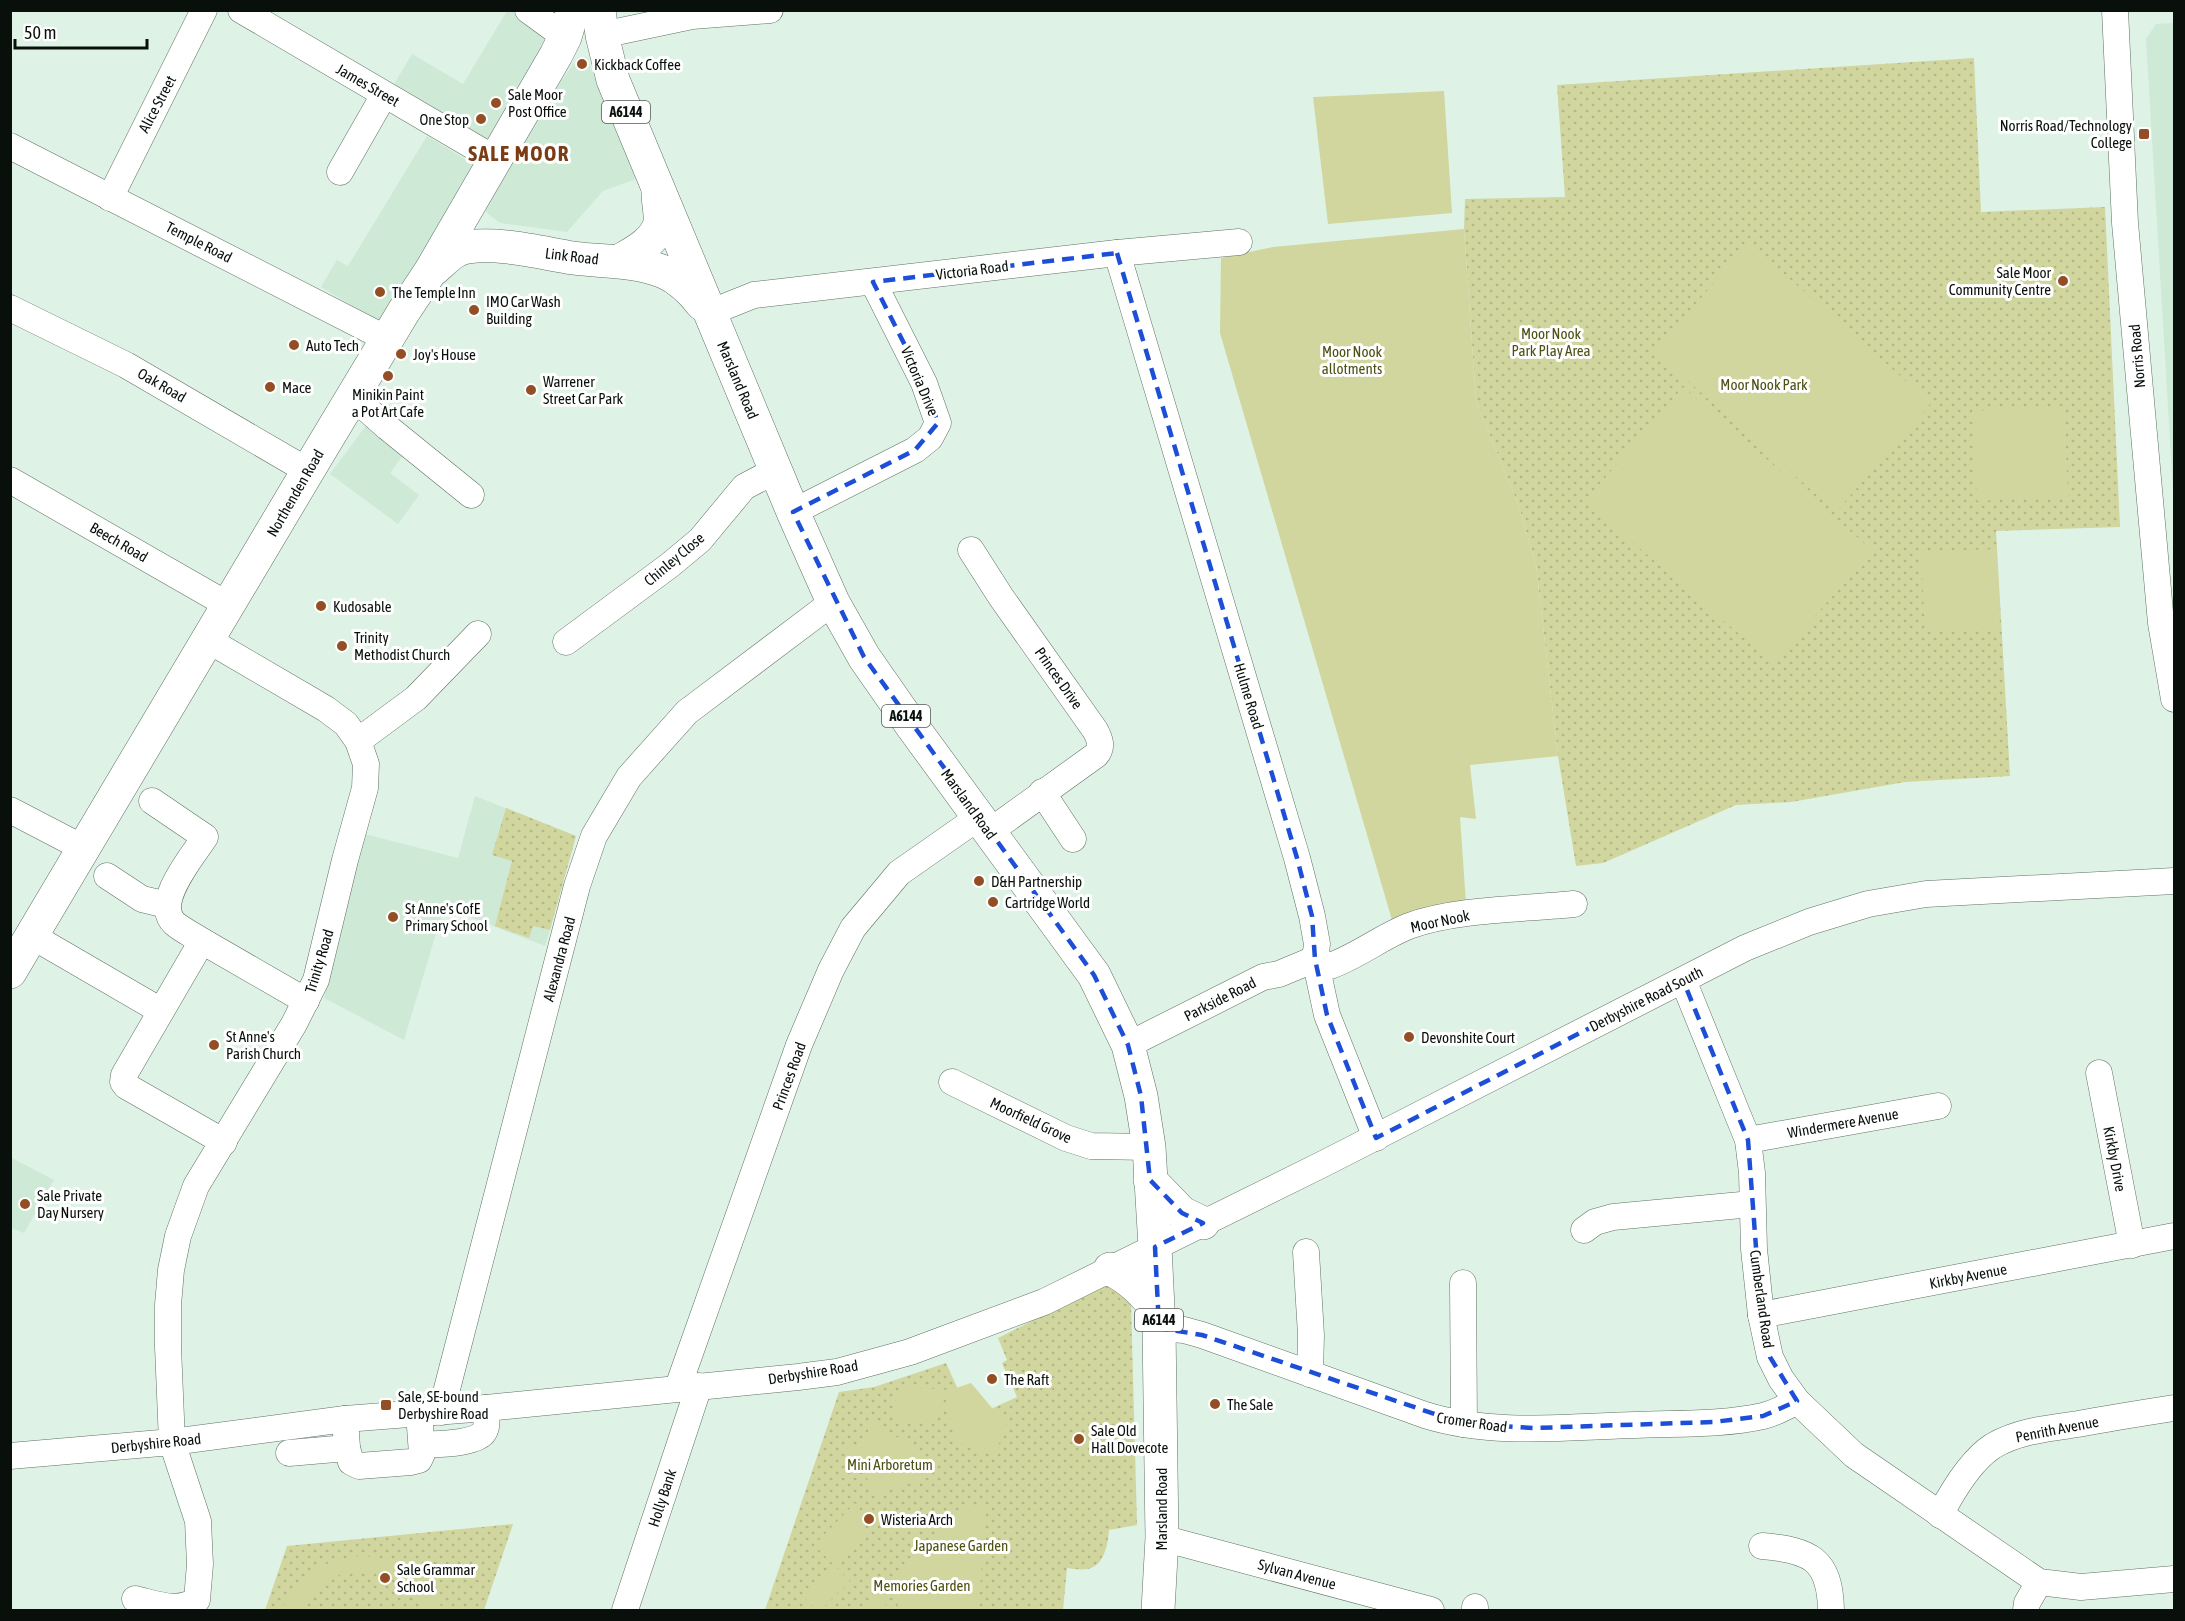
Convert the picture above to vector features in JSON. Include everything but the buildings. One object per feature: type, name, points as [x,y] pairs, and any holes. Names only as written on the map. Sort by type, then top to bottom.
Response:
[{"type":"main road","name":"Marsland Road","points":[[601,23],[613,80],[709,313],[833,602],[870,665],[1094,975],[1128,1045],[1141,1096],[1149,1147],[1159,1319],[1162,1538],[1158,1611]]},
{"type":"main road","name":"Northenden Road","points":[[10,972],[387,339],[430,272],[569,24]]},
{"type":"main road","name":"Link Road","points":[[488,172],[477,204],[480,217],[491,231],[522,249]]},
{"type":"main road","name":"Link Road","points":[[621,260],[643,247],[660,223],[658,186]]},
{"type":"main road","name":"Link Road","points":[[430,272],[454,251],[468,247],[522,249],[591,260],[621,260],[656,269],[677,278],[692,291],[709,313]]},
{"type":"main road","points":[[1150,1180],[1182,1213],[1203,1223]]},
{"type":"main road","points":[[1110,1269],[1125,1276],[1140,1288],[1159,1319]]},
{"type":"street","name":"Alice Street","points":[[110,198],[204,10]]},
{"type":"street","name":"James Street","points":[[241,10],[384,95],[488,172]]},
{"type":"street","points":[[528,10],[569,24]]},
{"type":"street","points":[[601,23],[770,10]]},
{"type":"street","name":"Norris Road","points":[[2115,10],[2125,223],[2161,623],[2175,699]]},
{"type":"street","points":[[340,172],[384,95]]},
{"type":"street","name":"Temple Road","points":[[10,146],[387,339]]},
{"type":"street","name":"Victoria Road","points":[[709,313],[754,295],[1117,253],[1239,242]]},
{"type":"street","name":"Hulme Road","points":[[1117,253],[1297,858],[1312,916],[1317,944],[1315,959],[1327,1015],[1376,1138]]},
{"type":"street","name":"Victoria Drive","points":[[793,512],[915,450],[930,438],[938,423],[924,382],[873,282]]},
{"type":"street","name":"Oak Road","points":[[10,308],[126,365],[308,471]]},
{"type":"street","points":[[353,397],[471,495]]},
{"type":"street","name":"Chinley Close","points":[[566,642],[670,566],[699,540],[744,487],[776,470]]},
{"type":"street","name":"Beech Road","points":[[10,480],[228,605]]},
{"type":"street","name":"Princes Drive","points":[[971,550],[1098,735],[1100,750],[1042,792],[984,824]]},
{"type":"street","name":"Alexandra Road","points":[[430,1412],[577,886],[594,836],[629,777],[687,712],[833,602]]},
{"type":"street","points":[[358,741],[416,698],[478,634]]},
{"type":"street","name":"Trinity Road","points":[[135,1599],[174,1608],[188,1606],[197,1600],[200,1564],[198,1521],[172,1442],[168,1347],[171,1270],[184,1213],[196,1186],[224,1142],[316,980],[365,788],[366,764],[358,741],[346,724],[326,709],[208,640]]},
{"type":"street","points":[[1042,792],[1073,839]]},
{"type":"street","points":[[152,801],[206,837],[172,889],[167,905],[169,916],[175,924],[306,1001]]},
{"type":"street","points":[[10,810],[83,848]]},
{"type":"street","name":"Princes Road","points":[[689,1387],[799,1045],[853,928],[899,873],[984,824]]},
{"type":"street","points":[[107,876],[142,898],[167,905]]},
{"type":"street","name":"Derbyshire Road South","points":[[1155,1247],[1376,1138],[1745,948],[1809,922],[1868,904],[1926,894],[2175,881]]},
{"type":"street","name":"Moor Nook","points":[[1315,959],[1330,966],[1343,962],[1408,927],[1435,919],[1574,904]]},
{"type":"street","points":[[32,936],[161,1011]]},
{"type":"street","points":[[202,941],[124,1075],[123,1082],[126,1086],[224,1142]]},
{"type":"street","name":"Parkside Road","points":[[1128,1045],[1263,977],[1279,974],[1315,959]]},
{"type":"street","name":"Cumberland Road","points":[[1683,980],[1748,1140],[1761,1315],[1770,1358],[1781,1379],[1797,1401],[1854,1455],[2039,1582],[2081,1587],[2175,1579]]},
{"type":"street","name":"Kirkby Drive","points":[[2099,1073],[2132,1245]]},
{"type":"street","name":"Moorfield Grove","points":[[952,1082],[1066,1138],[1091,1146],[1149,1147]]},
{"type":"street","name":"Windermere Avenue","points":[[1748,1140],[1938,1106]]},
{"type":"street","points":[[1584,1230],[1595,1222],[1612,1217],[1752,1204]]},
{"type":"street","name":"Kirkby Avenue","points":[[1761,1315],[2175,1236]]},
{"type":"street","name":"Derbyshire Road","points":[[298,1444],[345,1419],[486,1408],[837,1372],[910,1352],[1044,1302],[1155,1247]]},
{"type":"street","points":[[1306,1252],[1311,1335],[1310,1374]]},
{"type":"street","points":[[1462,1283],[1464,1424]]},
{"type":"street","name":"Cromer Road","points":[[1159,1319],[1184,1330],[1446,1422],[1495,1428],[1713,1422],[1763,1416],[1778,1412],[1797,1401]]},
{"type":"street","name":"Holly Bank","points":[[625,1611],[689,1387]]},
{"type":"street","points":[[422,1445],[470,1441],[480,1437],[486,1425],[486,1408]]},
{"type":"street","name":"Penrith Avenue","points":[[1940,1515],[1953,1490],[1973,1465],[1991,1447],[2008,1438],[2042,1430],[2175,1408]]},
{"type":"street","points":[[345,1419],[347,1448],[351,1462],[358,1466],[411,1462],[419,1460],[422,1454],[430,1412]]},
{"type":"street","name":"Derbyshire Road","points":[[10,1456],[172,1442],[298,1444],[347,1448]]},
{"type":"street","name":"Sylvan Avenue","points":[[1162,1538],[1431,1611]]},
{"type":"street","points":[[1762,1546],[1787,1548],[1813,1558],[1828,1582],[1831,1611]]},
{"type":"street","points":[[2026,1611],[2027,1603],[2039,1582]]},
{"type":"highlighted area","points":[[1117,253],[1297,858],[1312,916],[1315,959],[1327,1015],[1376,1138],[1683,980],[1748,1140],[1761,1315],[1770,1357],[1797,1401],[1763,1416],[1713,1422],[1534,1428],[1464,1424],[1202,1335],[1159,1328],[1155,1247],[1203,1223],[1182,1213],[1150,1180],[1141,1096],[1128,1045],[1094,975],[864,657],[793,512],[915,450],[938,423],[924,383],[873,282]]},
{"type":"shaded area","points":[[507,11],[515,11],[553,33],[488,143],[393,86],[412,54],[463,84]]},
{"type":"shaded area","points":[[2174,23],[2174,508],[2146,39],[2156,24]]},
{"type":"shaded area","points":[[578,57],[587,57],[636,179],[603,191],[567,232],[500,223],[487,213],[484,203],[539,113]]},
{"type":"shaded area","points":[[427,136],[475,165],[380,323],[321,287],[337,260],[348,266]]},
{"type":"shaded area","points":[[368,423],[406,451],[390,473],[419,495],[398,524],[330,474]]},
{"type":"shaded area","name":"St Anne's CofE Primary School","points":[[475,796],[576,836],[545,946],[444,907],[404,1040],[324,998],[365,834],[458,858]]},
{"type":"shaded area","name":"Sale Private Day Nursery","points":[[10,1157],[54,1180],[24,1233],[11,1228]]},
{"type":"green space","name":"Moor Nook Park","points":[[1974,58],[1981,212],[2105,207],[2120,527],[1996,531],[2010,776],[1905,782],[1791,802],[1736,805],[1603,863],[1576,866],[1558,756],[1536,565],[1518,504],[1476,401],[1464,229],[1465,199],[1565,197],[1557,85]]},
{"type":"green space","points":[[1444,91],[1452,213],[1328,224],[1313,97]]},
{"type":"green space","name":"Moor Nook allotments","points":[[1464,229],[1476,401],[1518,504],[1536,565],[1558,756],[1470,765],[1476,819],[1460,817],[1466,903],[1435,906],[1392,920],[1220,333],[1221,258],[1273,247]]},
{"type":"green space","points":[[1749,243],[1931,403],[1836,512],[1654,351]]},
{"type":"green space","points":[[1683,387],[1872,550],[1774,664],[1585,501]]},
{"type":"green space","points":[[2064,406],[2068,496],[1977,501],[1972,411]]},
{"type":"green space","points":[[1996,549],[1999,628],[1925,631],[1921,552]]},
{"type":"green space","points":[[506,808],[576,836],[550,930],[533,926],[529,938],[495,926],[512,861],[492,855]]},
{"type":"green space","points":[[1107,1283],[1131,1304],[1137,1525],[1109,1530],[1104,1554],[1093,1567],[1067,1568],[1063,1610],[765,1610],[839,1392],[874,1387],[946,1363],[971,1418],[1017,1397],[1002,1363],[1007,1360],[998,1338]]},
{"type":"green space","points":[[971,1383],[1008,1427],[993,1455],[955,1441],[944,1392],[942,1406],[926,1422],[894,1421],[891,1410],[903,1387],[950,1390]]},
{"type":"green space","name":"Mini Arboretum","points":[[871,1421],[921,1452],[922,1480],[871,1496],[863,1460],[853,1464],[846,1460],[845,1455],[847,1449],[853,1446],[863,1449]]},
{"type":"green space","points":[[855,1503],[859,1507],[866,1532],[833,1564],[814,1545]]},
{"type":"green space","points":[[987,1504],[978,1610],[899,1610],[890,1580],[968,1506]]},
{"type":"green space","name":"Sale Grammar School","points":[[513,1524],[484,1610],[265,1610],[287,1546]]},
{"type":"green space","points":[[361,1556],[388,1560],[411,1570],[429,1587],[443,1610],[425,1610],[412,1593],[397,1580],[380,1573],[362,1571],[344,1574],[327,1581],[312,1593],[299,1610],[282,1610],[296,1587],[313,1571],[335,1561]]},
{"type":"green space","points":[[833,1564],[850,1581],[821,1610],[817,1610],[802,1595]]},
{"type":"green space","points":[[882,1590],[887,1610],[861,1610]]},
{"type":"place","name":"Kickback Coffee","points":[[582,64]]},
{"type":"place","name":"Sale Moor Post Office","points":[[496,103]]},
{"type":"place","name":"One Stop","points":[[481,119]]},
{"type":"place","name":"Norris Road/Technology College","points":[[2144,134]]},
{"type":"place","name":"Sale Moor Community Centre","points":[[2063,281]]},
{"type":"place","name":"The Temple Inn","points":[[380,292]]},
{"type":"place","name":"IMO Car Wash Building","points":[[474,310]]},
{"type":"place","name":"Auto Tech","points":[[294,345]]},
{"type":"place","name":"Joy's House","points":[[401,354]]},
{"type":"place","name":"Minikin Paint a Pot Art Cafe","points":[[388,376]]},
{"type":"place","name":"Mace","points":[[270,387]]},
{"type":"place","name":"Warrener Street Car Park","points":[[531,390]]},
{"type":"place","name":"Kudosable","points":[[321,606]]},
{"type":"place","name":"Trinity Methodist Church","points":[[342,646]]},
{"type":"place","name":"D&H Partnership","points":[[979,881]]},
{"type":"place","name":"Cartridge World","points":[[993,902]]},
{"type":"place","name":"St Anne's CofE Primary School","points":[[393,917]]},
{"type":"place","name":"Devonshite Court","points":[[1409,1037]]},
{"type":"place","name":"St Anne's Parish Church","points":[[214,1045]]},
{"type":"place","name":"Sale Private Day Nursery","points":[[25,1204]]},
{"type":"place","name":"The Raft","points":[[992,1379]]},
{"type":"place","name":"The Sale","points":[[1215,1404]]},
{"type":"place","name":"Sale, SE-bound Derbyshire Road","points":[[386,1405]]},
{"type":"place","name":"Sale Old Hall Dovecote","points":[[1079,1439]]},
{"type":"place","name":"Wisteria Arch","points":[[869,1519]]},
{"type":"place","name":"Sale Grammar School","points":[[385,1578]]},
{"type":"district","name":"SALE MOOR","points":[[519,153]]},
{"type":"park label","name":"Moor Nook Park Play Area","points":[[1551,342]]},
{"type":"park label","name":"Japanese Garden","points":[[961,1545]]},
{"type":"park label","name":"Memories Garden","points":[[922,1585]]}]
